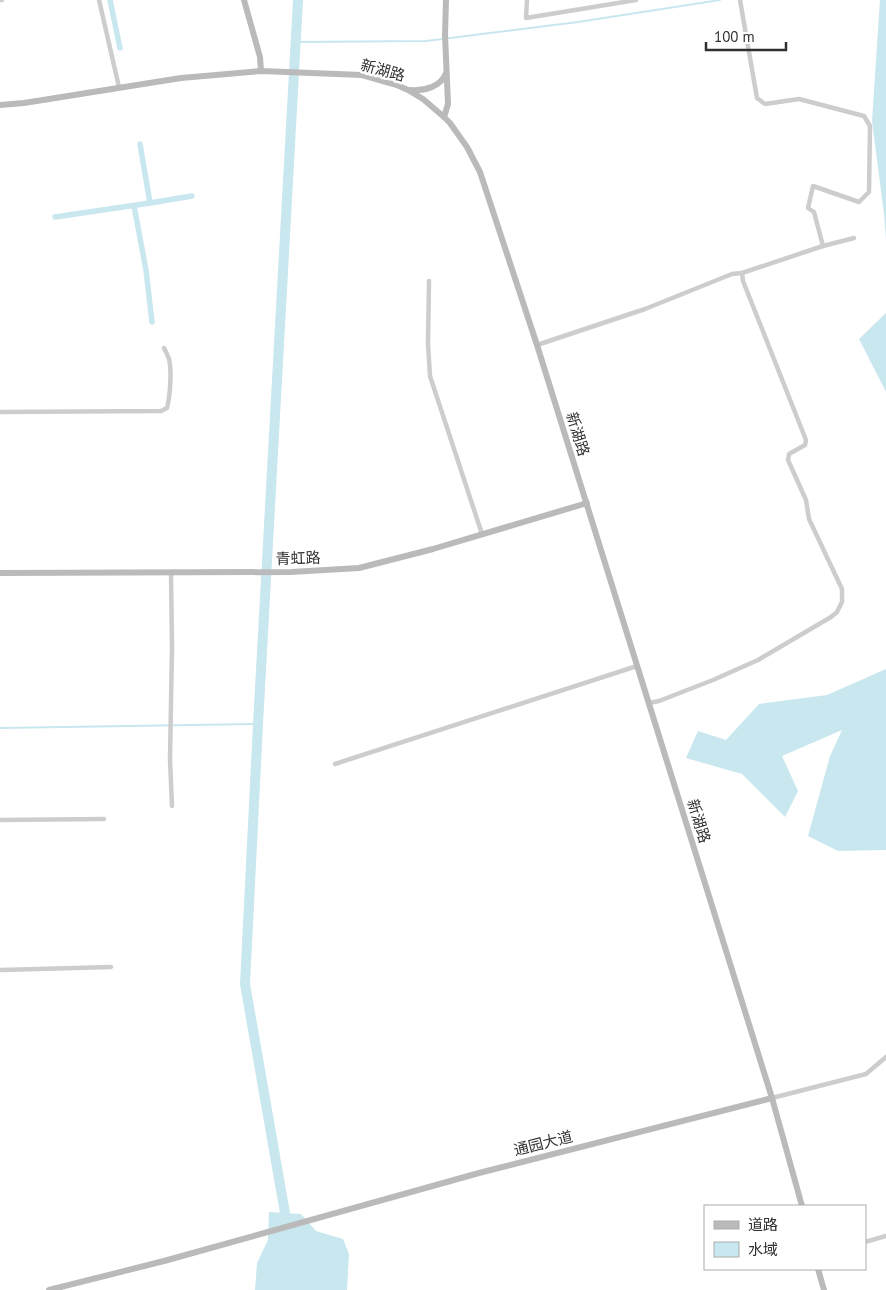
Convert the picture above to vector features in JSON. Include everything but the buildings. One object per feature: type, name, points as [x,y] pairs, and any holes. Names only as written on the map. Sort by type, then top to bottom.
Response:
[{"type":"main road","points":[[244,0],[260,57],[261,71]]},
{"type":"main road","points":[[444,117],[448,104],[445,49],[446,0]]},
{"type":"main road","points":[[408,90],[418,91],[438,84],[443,81],[447,70]]},
{"type":"main road","name":"新湖路","points":[[0,105],[24,103],[181,78],[261,71],[362,75],[397,85],[423,99],[444,117],[467,147],[480,172],[537,344],[772,1098],[802,1205]]},
{"type":"main road","name":"青虹路","points":[[0,574],[286,572],[359,568],[434,549],[587,503]]},
{"type":"main road","name":"通园大道","points":[[49,1290],[164,1261],[479,1173],[772,1098]]},
{"type":"main road","points":[[818,1270],[824,1290]]},
{"type":"street","points":[[99,0],[119,87]]},
{"type":"street","points":[[528,0],[526,18],[636,0]]},
{"type":"street","points":[[740,0],[757,98],[766,104],[799,99],[864,116],[870,126],[869,192],[859,202],[813,186],[808,208],[814,212],[822,246]]},
{"type":"street","points":[[537,344],[645,308],[732,274],[742,273],[822,246],[854,238]]},
{"type":"street","points":[[649,703],[714,680],[758,660],[831,617],[837,612],[842,602],[842,589],[809,519],[806,500],[788,460],[789,454],[805,445],[806,440],[743,281],[742,273]]},
{"type":"street","points":[[429,281],[428,344],[430,376],[482,534]]},
{"type":"street","points":[[0,412],[161,411],[167,408],[171,377],[169,359],[164,348]]},
{"type":"street","points":[[170,572],[172,648],[170,759],[172,806]]},
{"type":"street","points":[[335,764],[637,666]]},
{"type":"street","points":[[0,820],[104,818]]},
{"type":"street","points":[[0,970],[112,967]]},
{"type":"street","points":[[772,1098],[866,1074],[886,1057]]},
{"type":"street","points":[[866,1242],[886,1236]]},
{"type":"water","points":[[880,0],[886,0],[886,240],[872,121]]},
{"type":"water","points":[[886,313],[886,392],[859,339]]},
{"type":"water","points":[[886,669],[886,850],[838,851],[808,836],[830,756],[842,730],[782,756],[798,791],[785,817],[742,774],[686,758],[698,731],[726,740],[759,704],[827,695]]},
{"type":"water","points":[[269,1212],[301,1214],[316,1231],[343,1239],[349,1254],[347,1290],[255,1290],[257,1263],[268,1240]]},
{"type":"waterway","points":[[110,0],[120,48]]},
{"type":"waterway","points":[[284,1227],[285,1213],[245,984],[298,0]]},
{"type":"waterway","points":[[296,42],[426,41],[578,22],[720,0]]},
{"type":"waterway","points":[[140,144],[150,203]]},
{"type":"waterway","points":[[55,217],[192,196]]},
{"type":"waterway","points":[[134,206],[146,270],[152,322]]},
{"type":"waterway","points":[[0,728],[258,724]]}]
